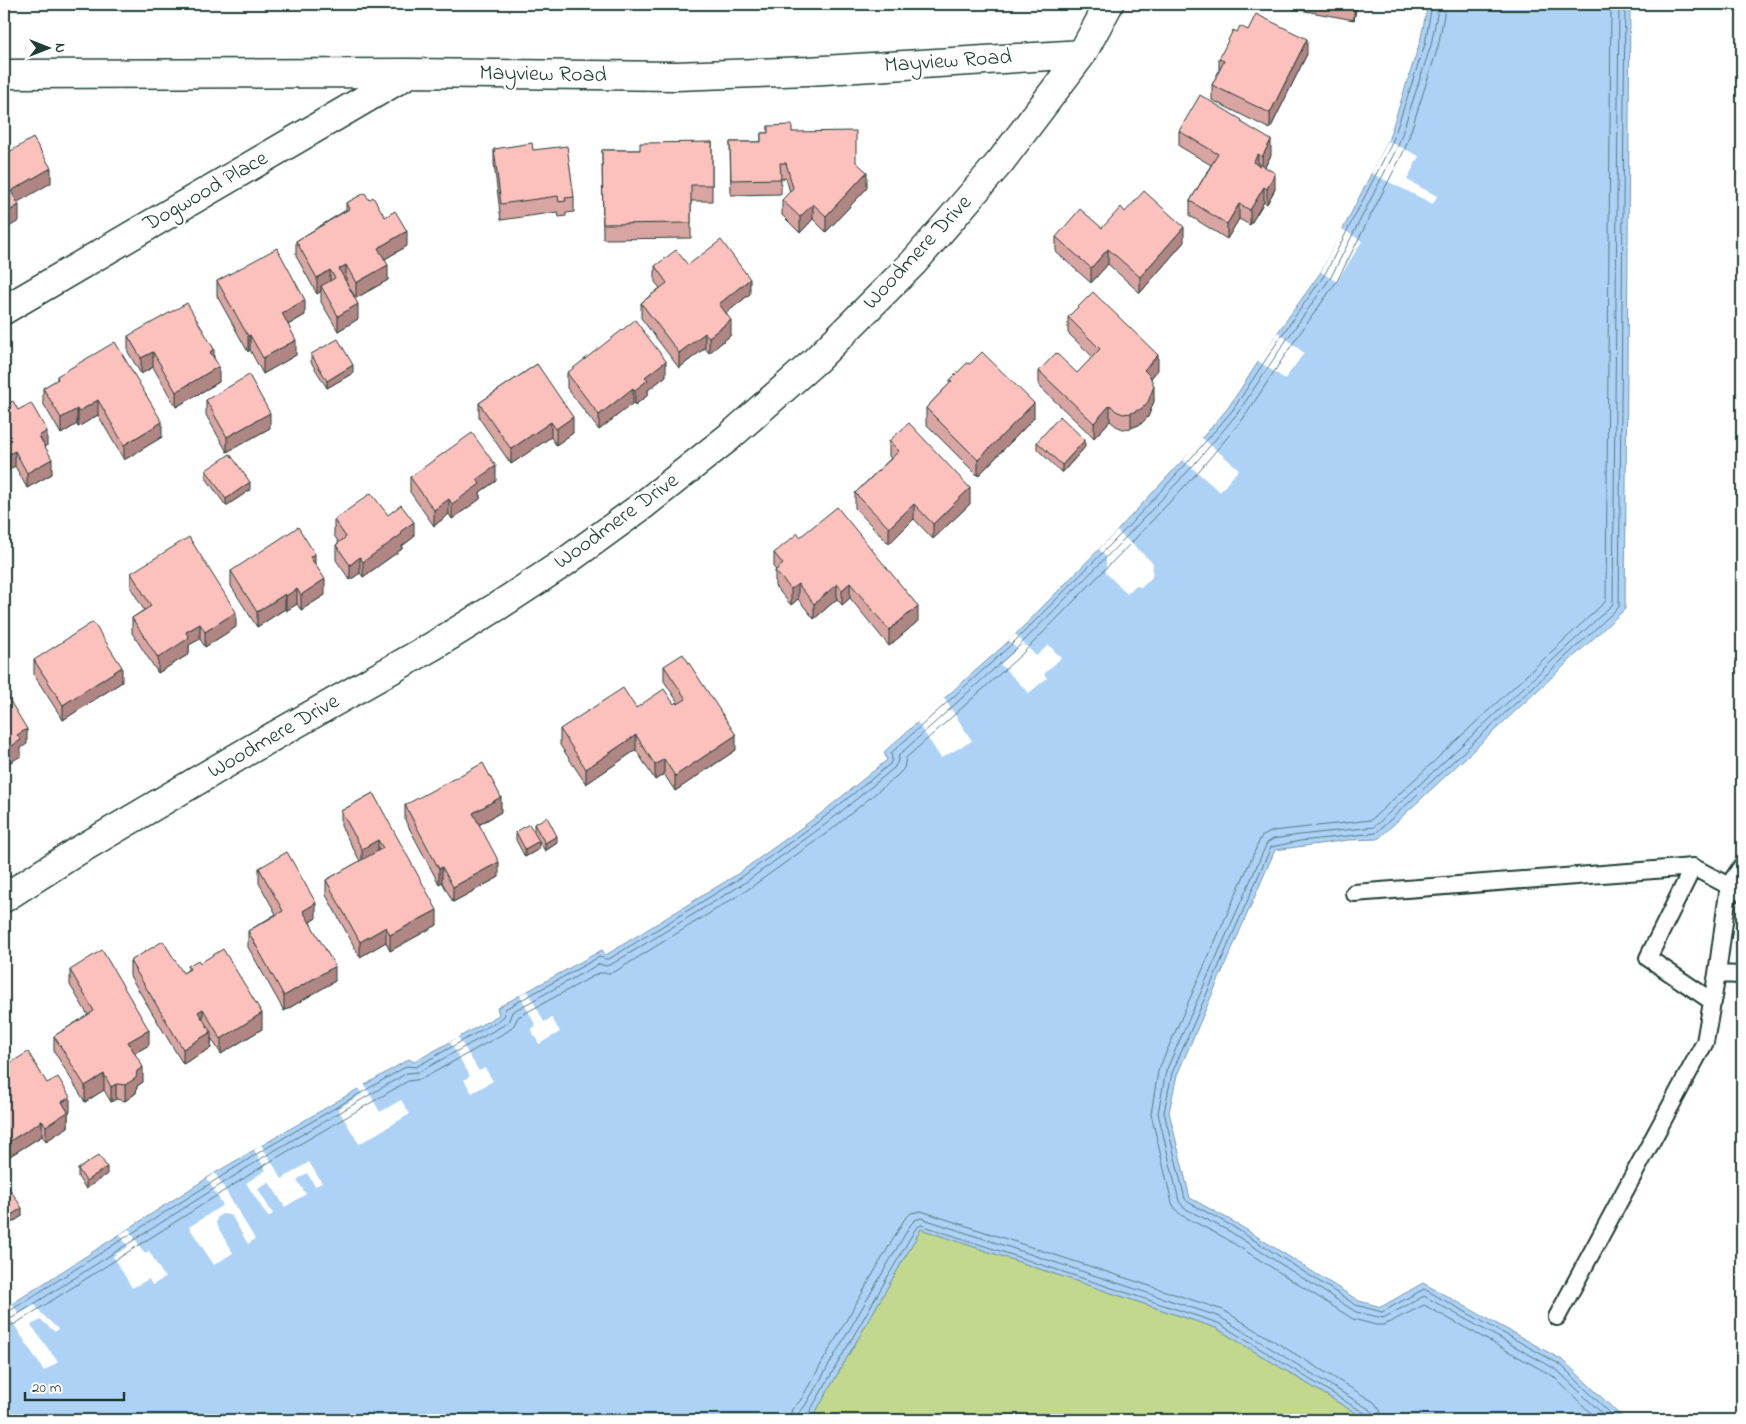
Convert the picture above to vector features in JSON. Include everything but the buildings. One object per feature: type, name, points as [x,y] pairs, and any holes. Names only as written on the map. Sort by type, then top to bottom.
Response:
[{"type":"street","name":"Woodmere Drive","points":[[4,898],[76,852],[229,762],[433,646],[565,562],[642,506],[729,437],[816,360],[914,262],[1001,161],[1082,54],[1109,4]]},
{"type":"street","name":"Mayview Road","points":[[4,74],[409,73],[685,76],[808,72],[1082,54]]},
{"type":"street","name":"Dogwood Place","points":[[4,310],[409,73]]},
{"type":"lane","points":[[1557,1317],[1705,1042],[1717,974],[1742,866]]},
{"type":"lane","points":[[1354,893],[1693,867],[1736,889]]},
{"type":"lane","points":[[1693,867],[1648,958],[1713,1002]]},
{"type":"lane","points":[[1717,974],[1742,975]]},
{"type":"green space","points":[[921,1229],[1216,1328],[1367,1420],[805,1420],[814,1415]]},
{"type":"water","points":[[1428,4],[1630,4],[1625,609],[1378,839],[1348,840],[1275,850],[1177,1075],[1169,1112],[1190,1198],[1234,1222],[1359,1301],[1381,1307],[1423,1283],[1564,1361],[1625,1420],[1367,1420],[1216,1328],[921,1229],[814,1415],[805,1420],[4,1420],[4,1309],[215,1173],[409,1059],[414,1062],[499,1015],[497,1008],[602,950],[606,955],[736,875],[819,815],[887,760],[884,752],[1009,641],[1117,531],[1228,408],[1278,332],[1321,272],[1388,141],[1420,42]]},
{"type":"pier","points":[[1388,141],[1419,156],[1407,180],[1437,196],[1433,204],[1371,173]]},
{"type":"pier","points":[[1342,229],[1362,241],[1337,282],[1321,272]]},
{"type":"pier","points":[[1278,332],[1304,353],[1285,379],[1258,361]]},
{"type":"pier","points":[[1201,437],[1239,469],[1220,492],[1183,460]]},
{"type":"pier","points":[[1117,531],[1153,563],[1152,577],[1142,587],[1135,586],[1127,594],[1106,573],[1106,557],[1099,549]]},
{"type":"pier","points":[[1015,634],[1036,656],[1049,645],[1061,658],[1044,674],[1047,678],[1029,693],[1000,664],[1017,649],[1009,641]]},
{"type":"pier","points":[[944,698],[972,741],[941,758],[917,722]]},
{"type":"pier","points":[[528,991],[544,1022],[552,1018],[560,1032],[539,1044],[531,1029],[536,1026],[520,995]]},
{"type":"pier","points":[[458,1037],[479,1071],[485,1068],[493,1081],[472,1093],[464,1080],[470,1076],[450,1042]]},
{"type":"pier","points":[[364,1084],[380,1112],[401,1100],[410,1114],[359,1144],[338,1109],[362,1094],[358,1088]]},
{"type":"pier","points":[[261,1145],[282,1179],[309,1162],[322,1183],[315,1186],[307,1173],[297,1180],[306,1194],[285,1207],[269,1182],[258,1189],[273,1214],[268,1217],[246,1183],[266,1170],[254,1150]]},
{"type":"pier","points":[[215,1173],[255,1239],[248,1244],[231,1215],[222,1214],[217,1217],[216,1224],[233,1253],[214,1265],[189,1227],[223,1205],[207,1179]]},
{"type":"pier","points":[[129,1229],[144,1253],[149,1251],[165,1278],[152,1285],[149,1279],[132,1288],[113,1256],[128,1247],[120,1234]]},
{"type":"pier","points":[[12,1304],[19,1314],[35,1305],[58,1329],[55,1332],[41,1320],[31,1325],[58,1362],[44,1371],[4,1309]]}]
